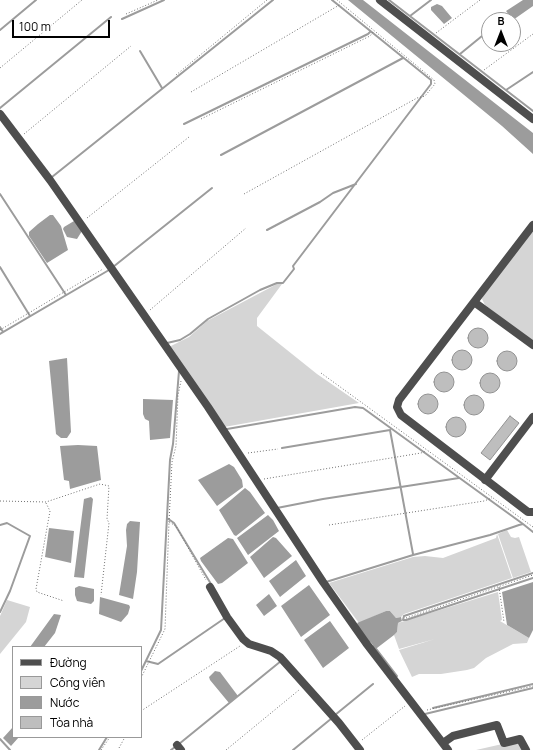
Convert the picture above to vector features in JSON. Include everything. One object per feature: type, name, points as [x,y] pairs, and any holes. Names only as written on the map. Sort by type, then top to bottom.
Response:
[{"type":"street","points":[[380,0],[533,119]]},
{"type":"street","points":[[0,114],[19,138],[184,372],[258,481],[323,582],[366,644],[445,747],[453,736],[497,725],[504,743],[520,739],[526,750]]},
{"type":"street","points":[[533,225],[399,400],[397,407],[401,415],[485,480],[528,512],[533,512]]},
{"type":"street","points":[[474,302],[533,346]]},
{"type":"street","points":[[485,480],[533,417]]},
{"type":"street","points":[[210,587],[233,628],[246,642],[276,653],[339,723],[358,748]]},
{"type":"path","points":[[0,68],[82,0]]},
{"type":"path","points":[[126,14],[158,0]]},
{"type":"path","points":[[176,75],[267,0]]},
{"type":"path","points":[[244,194],[428,93],[435,84],[434,80],[337,0]]},
{"type":"path","points":[[429,38],[480,0]]},
{"type":"path","points":[[191,92],[342,4]]},
{"type":"path","points":[[201,119],[370,36],[374,31]]},
{"type":"path","points":[[478,77],[486,68],[533,34]]},
{"type":"path","points":[[19,138],[131,46]]},
{"type":"path","points":[[80,224],[189,137]]},
{"type":"path","points":[[144,315],[246,228]]},
{"type":"path","points":[[0,330],[109,266]]},
{"type":"path","points":[[142,676],[163,636],[164,629],[169,522],[178,395],[184,372]]},
{"type":"path","points":[[321,373],[426,451],[533,527]]},
{"type":"path","points":[[240,455],[278,449]]},
{"type":"path","points":[[258,481],[426,451]]},
{"type":"path","points":[[0,502],[46,502],[100,484],[109,486],[107,519],[109,523],[101,595]]},
{"type":"path","points":[[329,525],[484,501],[492,498]]},
{"type":"path","points":[[46,502],[50,511],[36,588],[37,592],[64,602]]},
{"type":"path","points":[[169,522],[176,526],[210,587]]},
{"type":"path","points":[[406,618],[533,575]]},
{"type":"path","points":[[499,587],[504,622]]},
{"type":"path","points":[[142,710],[246,642]]},
{"type":"path","points":[[226,750],[305,685]]},
{"type":"path","points":[[420,714],[426,710],[533,686]]},
{"type":"path","points":[[358,748],[411,702]]},
{"type":"path","points":[[102,750],[109,738]]},
{"type":"path","points":[[119,748],[124,738]]},
{"type":"green space","points":[[533,230],[533,342],[485,305],[482,299]]},
{"type":"green space","points":[[277,284],[282,284],[257,318],[257,326],[317,374],[359,403],[224,427],[169,347],[189,337],[207,321]]},
{"type":"green space","points":[[507,530],[511,537],[519,537],[531,572],[513,578],[498,534]]},
{"type":"green space","points":[[497,534],[512,578],[404,614],[401,617],[396,618],[390,611],[386,611],[359,623],[329,583],[413,557],[425,556],[443,558],[496,538]]},
{"type":"green space","points":[[498,592],[502,620],[500,621],[529,638],[527,643],[513,644],[486,658],[474,668],[441,674],[419,674],[412,677],[399,650],[435,639],[399,649],[394,635],[397,632],[398,623]]},
{"type":"green space","points":[[7,600],[30,607],[26,622],[0,654],[0,616]]},
{"type":"green space","points":[[520,740],[525,750],[476,750]]},
{"type":"water","points":[[348,0],[363,0],[533,133],[533,154],[502,126]]},
{"type":"water","points":[[523,0],[533,0],[533,6],[521,14],[521,12],[506,11]]},
{"type":"water","points":[[437,4],[442,6],[452,18],[444,24],[431,10],[431,7]]},
{"type":"water","points":[[50,215],[53,215],[61,226],[68,250],[47,263],[29,236],[29,232]]},
{"type":"water","points":[[74,221],[82,231],[77,239],[67,237],[63,229]]},
{"type":"water","points":[[67,358],[71,432],[67,438],[61,438],[56,434],[49,361]]},
{"type":"water","points":[[143,399],[173,400],[170,438],[150,440],[149,421],[145,419],[143,414]]},
{"type":"water","points":[[60,446],[97,446],[101,480],[70,489],[69,481],[64,480]]},
{"type":"water","points":[[229,464],[234,467],[242,480],[243,487],[217,506],[198,480]]},
{"type":"water","points":[[245,488],[250,492],[265,513],[236,536],[219,510]]},
{"type":"water","points":[[91,497],[93,499],[84,578],[74,577],[84,499]]},
{"type":"water","points":[[268,515],[273,520],[279,531],[248,555],[237,538]]},
{"type":"water","points":[[130,521],[140,522],[137,572],[133,599],[119,595],[127,546],[126,530],[127,524]]},
{"type":"water","points":[[49,528],[74,531],[71,563],[45,557]]},
{"type":"water","points":[[273,537],[276,538],[292,556],[264,578],[250,557]]},
{"type":"water","points":[[228,538],[233,539],[248,563],[222,583],[218,584],[200,558]]},
{"type":"water","points":[[296,560],[306,576],[280,597],[269,581]]},
{"type":"water","points":[[533,582],[533,630],[529,638],[507,625],[502,592]]},
{"type":"water","points":[[309,585],[330,615],[301,637],[281,606]]},
{"type":"water","points":[[79,586],[94,589],[94,601],[91,604],[77,601],[75,588]]},
{"type":"water","points":[[269,594],[277,606],[264,616],[256,605]]},
{"type":"water","points":[[100,597],[129,605],[130,607],[128,614],[121,622],[99,614]]},
{"type":"water","points":[[386,611],[390,611],[396,618],[401,617],[402,621],[398,623],[397,632],[394,635],[375,648],[357,623]]},
{"type":"water","points":[[54,614],[61,615],[55,633],[45,646],[31,646]]},
{"type":"water","points":[[330,621],[349,648],[323,668],[304,640]]},
{"type":"water","points":[[215,671],[220,672],[238,696],[229,703],[210,680],[209,677]]},
{"type":"water","points":[[12,728],[12,738],[18,738],[11,746],[3,738]]},
{"type":"building","points":[[474,328],[482,328],[488,334],[488,342],[482,348],[474,348],[468,342],[468,334]]},
{"type":"building","points":[[458,350],[466,350],[472,356],[472,364],[466,370],[458,370],[452,364],[452,356]]},
{"type":"building","points":[[503,351],[511,351],[517,357],[517,365],[511,371],[503,371],[497,365],[497,357]]},
{"type":"building","points":[[440,372],[448,372],[454,378],[454,386],[448,392],[440,392],[434,386],[434,378]]},
{"type":"building","points":[[486,373],[494,373],[500,379],[500,387],[494,393],[486,393],[480,387],[480,379]]},
{"type":"building","points":[[424,394],[432,394],[438,400],[438,408],[432,414],[424,414],[418,408],[418,400]]},
{"type":"building","points":[[470,395],[478,395],[484,401],[484,409],[478,415],[470,415],[464,409],[464,401]]},
{"type":"building","points":[[510,416],[519,423],[490,460],[481,453]]},
{"type":"building","points":[[452,417],[460,417],[466,423],[466,431],[460,437],[452,437],[446,431],[446,423]]},
{"type":"waterway","points":[[0,30],[36,0]]},
{"type":"waterway","points":[[122,19],[164,0]]},
{"type":"waterway","points":[[52,177],[273,0]]},
{"type":"waterway","points":[[167,343],[180,340],[208,319],[260,290],[277,283],[283,283],[294,269],[293,266],[431,84],[431,80],[332,0]]},
{"type":"waterway","points":[[389,0],[533,111]]},
{"type":"waterway","points":[[410,16],[431,0]]},
{"type":"waterway","points":[[0,108],[111,17]]},
{"type":"waterway","points":[[184,124],[370,32]]},
{"type":"waterway","points":[[460,54],[481,37]]},
{"type":"waterway","points":[[140,51],[162,88]]},
{"type":"waterway","points":[[221,155],[403,58]]},
{"type":"waterway","points":[[506,90],[533,72]]},
{"type":"waterway","points":[[267,230],[320,202],[333,193],[356,184]]},
{"type":"waterway","points":[[113,267],[212,188]]},
{"type":"waterway","points":[[0,194],[66,295]]},
{"type":"waterway","points":[[0,267],[30,316]]},
{"type":"waterway","points":[[0,334],[109,270]]},
{"type":"waterway","points":[[0,327],[3,332]]},
{"type":"waterway","points":[[142,669],[161,630],[170,460],[173,444],[179,371]]},
{"type":"waterway","points":[[227,429],[355,407],[363,408],[523,524]]},
{"type":"waterway","points":[[390,430],[413,554]]},
{"type":"waterway","points":[[282,448],[390,430]]},
{"type":"waterway","points":[[277,508],[323,499],[459,478]]},
{"type":"waterway","points":[[167,518],[174,523],[211,584]]},
{"type":"waterway","points":[[0,525],[7,523],[30,536],[10,591],[0,612]]},
{"type":"waterway","points":[[326,582],[413,555],[490,535],[523,524],[533,532]]},
{"type":"waterway","points":[[533,573],[404,616],[403,620],[533,578]]},
{"type":"waterway","points":[[146,661],[158,664],[225,618]]},
{"type":"waterway","points":[[358,625],[370,641]]},
{"type":"waterway","points":[[374,646],[397,676]]},
{"type":"waterway","points":[[179,744],[281,661]]},
{"type":"waterway","points":[[335,715],[373,684]]},
{"type":"waterway","points":[[433,708],[533,684]]},
{"type":"waterway","points":[[425,714],[533,688]]},
{"type":"waterway","points":[[293,750],[332,718]]},
{"type":"waterway","points":[[99,750],[106,738]]},
{"type":"waterway","points":[[0,739],[10,750]]},
{"type":"waterway","points":[[171,750],[175,747]]}]
